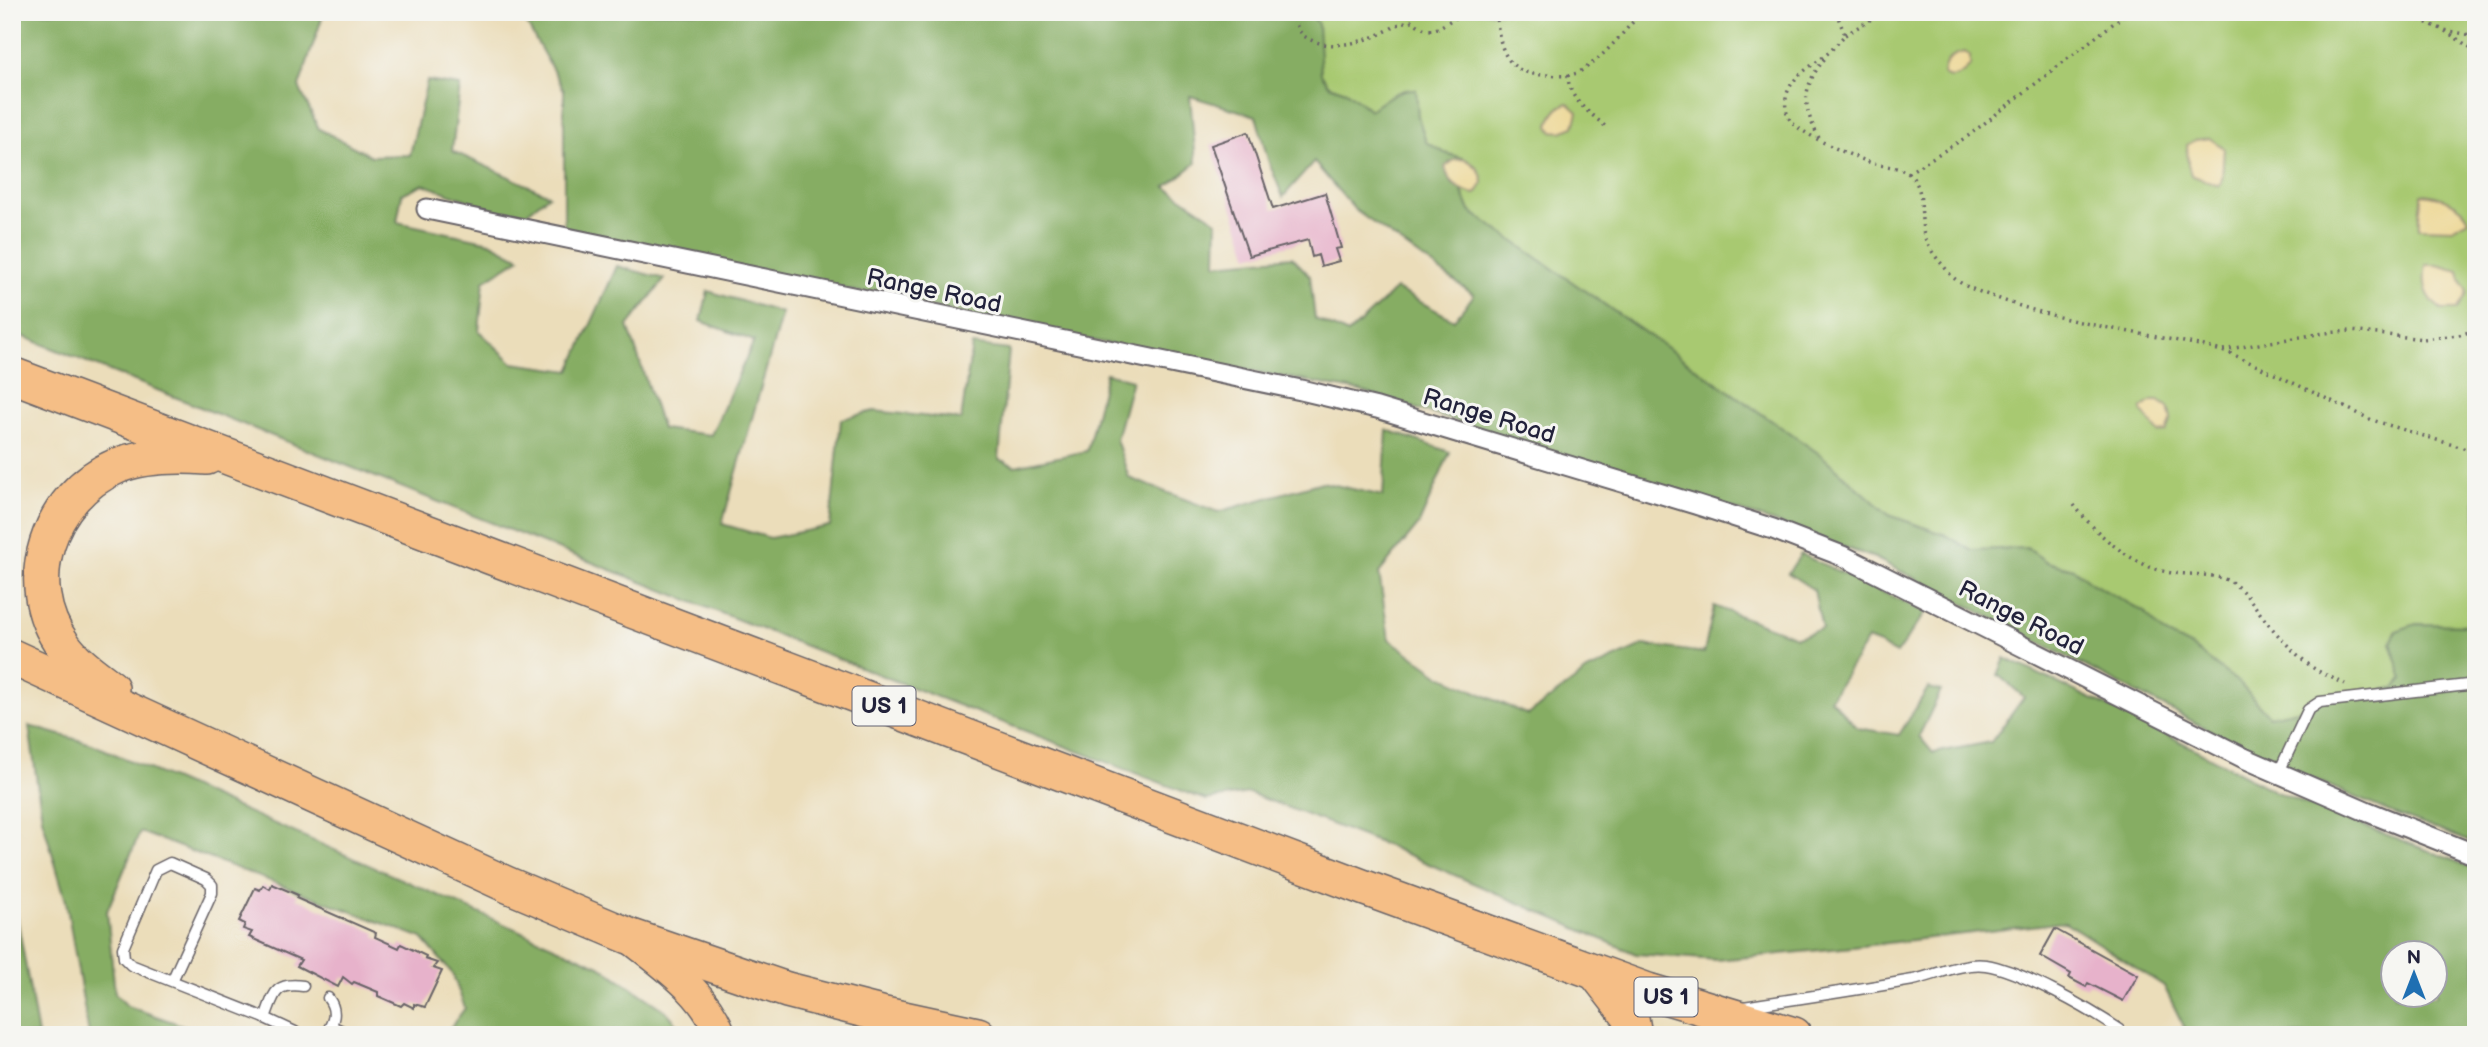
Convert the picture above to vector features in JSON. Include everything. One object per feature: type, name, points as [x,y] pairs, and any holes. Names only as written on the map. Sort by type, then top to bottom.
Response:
[{"type":"highway","points":[[12,376],[228,458]]},
{"type":"highway","name":"US 1","points":[[629,936],[508,886],[123,707],[112,689],[63,646],[46,611],[41,572],[44,552],[63,510],[79,491],[117,466],[164,457],[228,458],[1597,974],[1712,1012],[1794,1035]]},
{"type":"highway","points":[[12,657],[123,707]]},
{"type":"highway","points":[[629,936],[787,990],[978,1035]]},
{"type":"highway","points":[[1597,974],[1631,1018],[1634,1035]]},
{"type":"main road","name":"US 1","points":[[629,936],[696,994],[721,1035]]},
{"type":"street","name":"Range Road","points":[[427,209],[1301,390],[1377,408],[1695,504],[1785,534],[1888,577],[2278,774],[2476,855]]},
{"type":"lane","points":[[2278,774],[2308,710],[2320,702],[2476,684]]},
{"type":"lane","points":[[172,981],[212,892],[212,885],[206,879],[170,863],[156,870],[123,948],[124,958],[131,965],[265,1018],[297,1034]]},
{"type":"lane","points":[[1712,1012],[1874,987],[1918,979],[1955,968],[1983,965],[2008,971],[2094,1013],[2120,1030],[2123,1035]]},
{"type":"lane","points":[[265,1018],[276,992],[282,986],[303,986]]},
{"type":"lane","points":[[328,998],[334,1006],[334,1015],[328,1030],[351,1035]]},
{"type":"path","points":[[1292,12],[1298,29],[1304,36],[1325,44],[1362,41],[1403,22],[1413,21],[1422,29],[1429,30],[1438,29],[1464,15],[1498,13],[1499,40],[1507,60],[1522,71],[1541,75],[1576,74],[1593,62],[1642,12]]},
{"type":"path","points":[[1836,12],[1844,35]]},
{"type":"path","points":[[1819,138],[1808,118],[1807,87],[1813,73],[1844,35],[1883,12]]},
{"type":"path","points":[[1908,173],[1968,136],[2128,12]]},
{"type":"path","points":[[2400,12],[2444,30],[2476,51]]},
{"type":"path","points":[[2444,30],[2476,36]]},
{"type":"path","points":[[1829,52],[1792,83],[1786,96],[1786,110],[1790,120],[1800,129],[1843,153],[1908,173],[1916,182],[1921,196],[1924,234],[1934,255],[1954,278],[2026,309],[2232,354],[2372,420],[2476,452]]},
{"type":"path","points":[[1568,75],[1568,87],[1572,96],[1605,126]]},
{"type":"path","points":[[2220,351],[2324,333],[2351,331],[2423,339],[2476,330]]},
{"type":"path","points":[[2074,505],[2104,538],[2145,563],[2169,572],[2229,581],[2247,595],[2263,617],[2314,668],[2371,697]]},
{"type":"green space","points":[[12,12],[324,12],[299,87],[319,129],[371,156],[410,155],[427,81],[460,86],[452,151],[549,195],[519,219],[423,184],[402,194],[397,222],[490,242],[520,258],[484,281],[479,331],[513,363],[570,371],[617,266],[665,279],[628,326],[662,429],[711,435],[754,341],[701,321],[708,291],[782,313],[722,524],[770,538],[830,526],[841,419],[874,411],[961,420],[972,345],[1009,350],[999,459],[1015,466],[1087,451],[1106,373],[1132,380],[1116,439],[1129,478],[1218,512],[1322,482],[1383,496],[1387,430],[1450,452],[1419,524],[1379,573],[1389,639],[1441,676],[1528,715],[1587,671],[1644,645],[1704,653],[1714,606],[1796,637],[1822,629],[1814,590],[1788,573],[1801,554],[1926,612],[1896,654],[1868,639],[1830,699],[1858,728],[1899,735],[1928,688],[1941,691],[1919,736],[1933,753],[1991,742],[2024,697],[1998,675],[2005,658],[2172,737],[2276,792],[2476,869],[2476,1035],[2188,1035],[2164,986],[2065,922],[1717,960],[1636,954],[1383,844],[1249,793],[1206,800],[608,569],[12,332]]},
{"type":"green space","points":[[520,12],[1304,12],[1318,24],[1321,74],[1329,85],[1346,91],[1370,110],[1397,93],[1416,89],[1418,116],[1426,142],[1445,153],[1465,159],[1450,162],[1447,175],[1453,184],[1461,189],[1470,211],[1821,455],[1889,515],[1946,535],[1971,550],[2027,548],[2047,562],[2074,569],[2091,583],[2143,611],[2164,633],[2192,647],[2239,683],[2269,716],[2298,710],[2319,699],[2395,688],[2403,679],[2391,643],[2396,631],[2416,624],[2476,625],[2476,844],[2390,812],[2264,758],[1875,558],[1762,518],[1360,391],[1158,354],[564,231],[564,90]],"holes":[[[1190,96],[1256,116],[1268,160],[1283,197],[1314,162],[1355,210],[1474,295],[1454,320],[1396,289],[1348,334],[1315,319],[1310,276],[1292,257],[1216,264],[1217,221],[1166,187],[1196,163]]]},
{"type":"green space","points":[[1184,12],[2476,12],[2476,844],[2264,758],[1875,558],[1811,536]]},
{"type":"green space","points":[[29,726],[92,744],[600,966],[666,1011],[687,1035],[445,1035],[465,1008],[452,973],[422,938],[140,832],[107,911],[115,993],[127,1006],[210,1035],[89,1035],[66,901],[42,818]]},
{"type":"green space","points":[[12,889],[38,1035],[12,1035]]},
{"type":"sand","points":[[1965,52],[1970,56],[1970,66],[1954,78],[1946,77],[1943,74],[1950,58]]},
{"type":"sand","points":[[1568,103],[1578,112],[1574,127],[1561,132],[1552,131],[1549,126],[1553,115]]},
{"type":"sand","points":[[2209,138],[2224,148],[2222,180],[2219,186],[2191,175],[2188,165],[2187,145]]},
{"type":"sand","points":[[1465,159],[1480,171],[1483,183],[1476,194],[1460,189],[1446,172],[1445,167],[1454,160]]},
{"type":"sand","points":[[2421,194],[2449,201],[2461,209],[2469,220],[2452,229],[2419,228]]},
{"type":"sand","points":[[2426,265],[2459,271],[2467,292],[2457,310],[2442,310],[2432,301],[2425,285]]},
{"type":"sand","points":[[2152,401],[2159,401],[2168,407],[2171,419],[2166,432],[2159,433],[2142,412],[2142,408]]},
{"type":"building","points":[[1248,132],[1273,209],[1325,193],[1341,248],[1335,249],[1339,261],[1321,266],[1318,255],[1312,257],[1308,240],[1249,256],[1211,145]]},
{"type":"building","points":[[272,884],[298,895],[296,898],[376,933],[375,937],[399,948],[401,944],[437,963],[433,968],[442,971],[425,1007],[414,1004],[414,1008],[404,1003],[401,1006],[378,996],[378,992],[354,982],[352,984],[343,977],[338,987],[297,966],[301,960],[249,937],[252,932],[243,929],[245,924],[239,921],[255,888],[260,890],[263,885],[270,889]]},
{"type":"building","points":[[2055,929],[2138,975],[2123,1001],[2088,983],[2086,987],[2069,978],[2071,974],[2040,956]]}]
